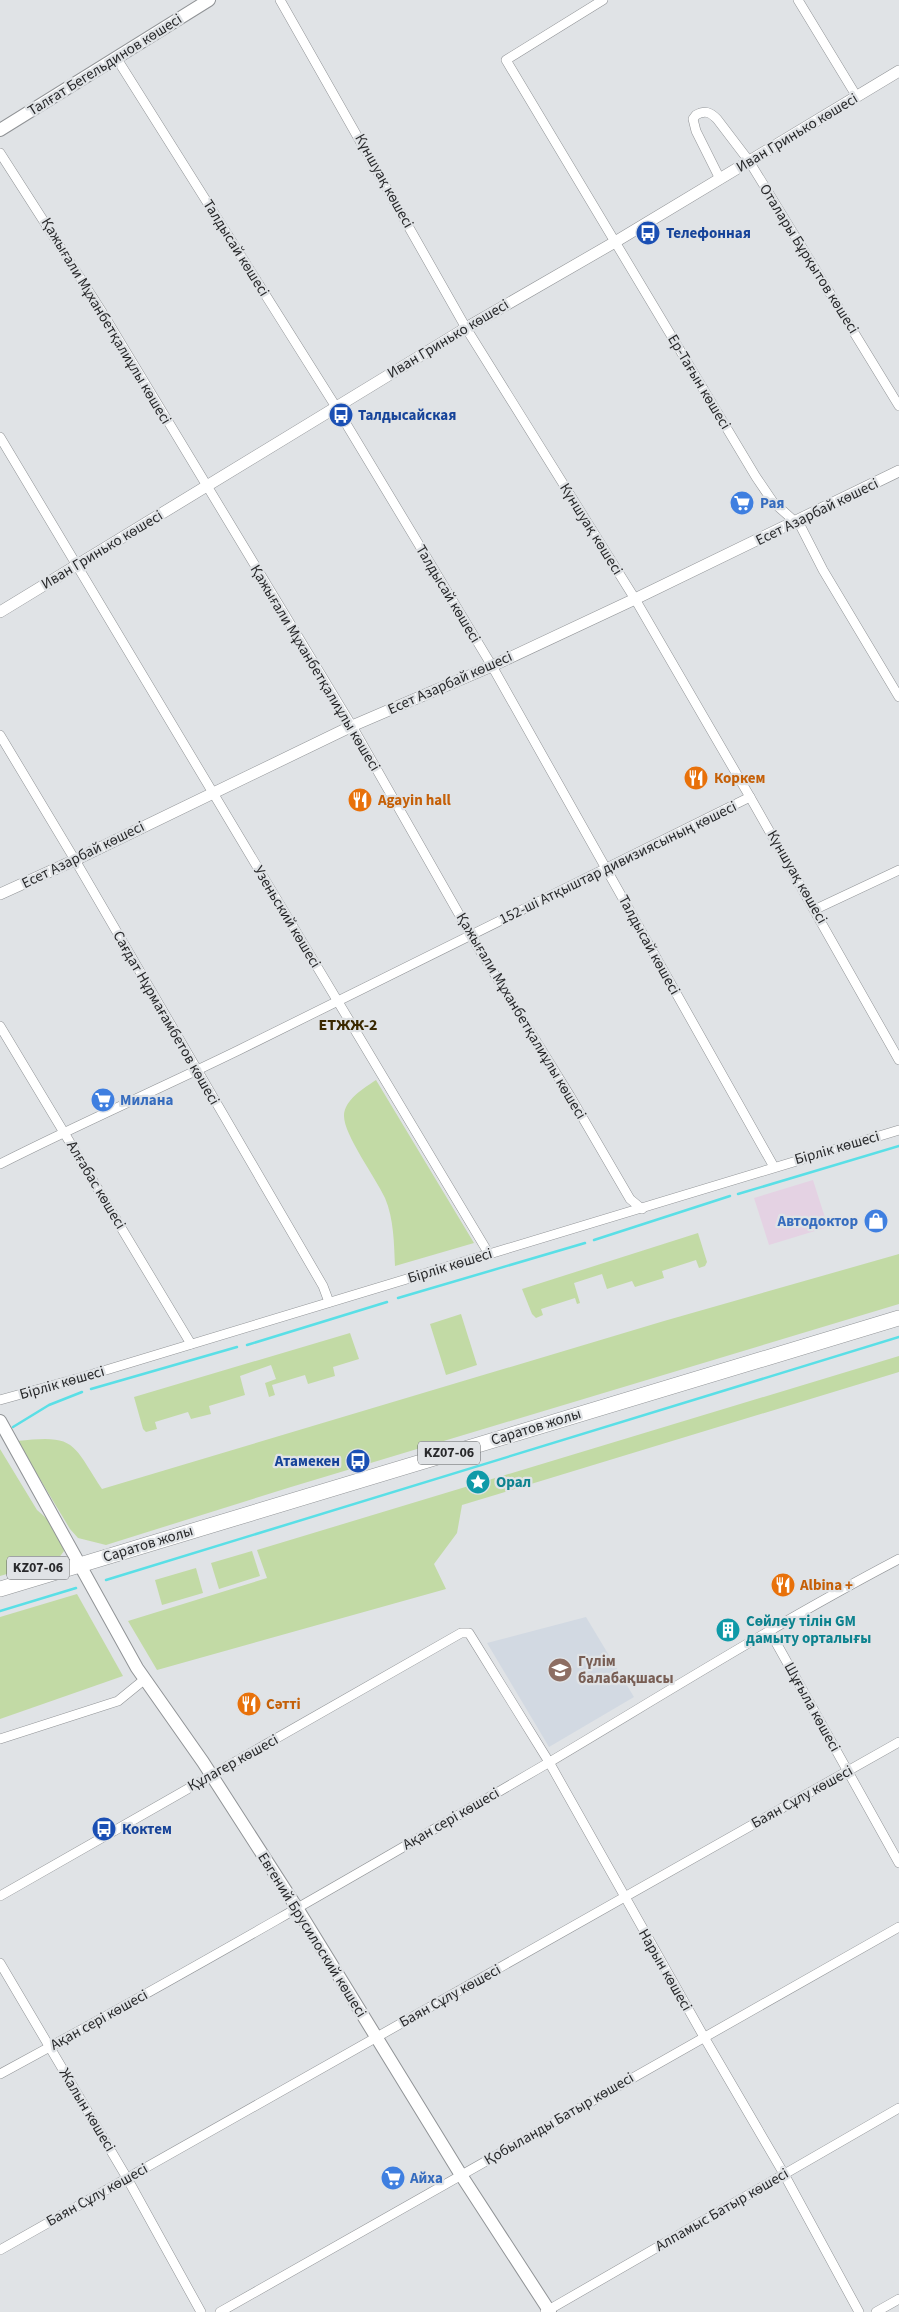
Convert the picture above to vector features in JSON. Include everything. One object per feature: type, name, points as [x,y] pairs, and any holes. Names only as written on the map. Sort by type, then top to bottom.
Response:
[{"type":"main road","name":"Талғат Бегельдинов көшесі","points":[[0,130],[117,59],[209,0]]},
{"type":"main road","name":"Саратов жолы","points":[[0,1589],[78,1561],[899,1309]]},
{"type":"main road","name":"Саратов жолы","points":[[0,1580],[78,1561],[899,1318]]},
{"type":"main road","name":"Евгений Брусилоский көшесі","points":[[0,1422],[144,1679],[211,1774],[297,1908],[461,2175],[548,2311]]},
{"type":"street","name":"Күншуақ көшесі","points":[[280,0],[466,328],[635,599],[816,910],[899,1060]]},
{"type":"street","name":"Ер-Тағын көшесі","points":[[603,0],[506,60],[756,477],[773,502],[788,516],[797,521],[823,570],[899,697]]},
{"type":"street","points":[[798,0],[857,97]]},
{"type":"street","name":"Талдысай көшесі","points":[[117,59],[336,407],[492,666],[774,1167]]},
{"type":"street","name":"Иван Гринько көшесі","points":[[0,612],[466,328],[616,242],[899,71]]},
{"type":"street","name":"Оталары Бұрқытов көшесі","points":[[720,179],[696,131],[693,119],[696,115],[703,112],[711,114],[749,161],[899,406]]},
{"type":"street","name":"Қажығали Мұханбетқалиұлы көшесі","points":[[0,153],[97,303],[206,487],[352,726],[471,936],[570,1096],[630,1199],[642,1209]]},
{"type":"street","name":"Узеньский көшесі","points":[[0,437],[214,791],[489,1254]]},
{"type":"street","name":"Есет Азарбай көшесі","points":[[0,894],[75,860],[214,791],[352,726],[492,666],[635,599],[899,471]]},
{"type":"street","name":"Сағдат Нұрмағамбетов көшесі","points":[[0,735],[75,860],[319,1280],[329,1302]]},
{"type":"street","name":"152-ші Атқыштар дивизиясының көшесі","points":[[0,1164],[64,1131],[338,1002],[750,797]]},
{"type":"street","points":[[816,910],[899,870]]},
{"type":"street","name":"Алғабас көшесі","points":[[0,1026],[191,1344]]},
{"type":"street","name":"Бірлік көшесі","points":[[0,1400],[642,1209],[899,1130]]},
{"type":"street","name":"Ақан сері көшесі","points":[[0,2074],[297,1908],[548,1762],[769,1630],[899,1559]]},
{"type":"street","name":"Шұғыла көшесі","points":[[769,1630],[899,1863]]},
{"type":"street","name":"Нарын көшесі","points":[[467,1632],[471,1635],[548,1762],[784,2174],[859,2312]]},
{"type":"street","name":"Құлагер көшесі","points":[[0,1896],[211,1774],[461,1633],[467,1632]]},
{"type":"street","points":[[0,1739],[118,1701],[144,1679]]},
{"type":"street","name":"Баян Сұлу көшесі","points":[[0,2250],[899,1742]]},
{"type":"street","name":"Қобыланды Батыр көшесі","points":[[220,2312],[899,1927]]},
{"type":"street","name":"Жалын көшесі","points":[[0,1963],[127,2178],[201,2312]]},
{"type":"street","name":"Алпамыс Батыр көшесі","points":[[548,2311],[899,2108]]},
{"type":"street","points":[[876,2312],[899,2298]]},
{"type":"shaded area","points":[[813,1180],[828,1227],[769,1245],[754,1198]]},
{"type":"shaded area","name":"Гүлім балабақшасы","points":[[586,1617],[634,1697],[549,1747],[487,1643]]},
{"type":"green space","points":[[376,1080],[474,1243],[395,1266],[393,1232],[388,1206],[349,1134],[344,1116],[347,1105],[351,1100]]},
{"type":"green space","points":[[698,1233],[707,1262],[705,1266],[699,1268],[696,1260],[662,1271],[664,1278],[635,1287],[632,1281],[607,1289],[602,1274],[574,1283],[580,1303],[577,1304],[575,1298],[541,1309],[543,1315],[536,1318],[532,1314],[522,1289]]},
{"type":"green space","points":[[899,1254],[899,1304],[291,1487],[106,1545],[78,1538],[70,1529],[17,1441],[51,1439],[70,1445],[84,1461],[102,1489],[664,1321]]},
{"type":"green space","points":[[461,1314],[477,1365],[446,1375],[430,1324]]},
{"type":"green space","points":[[350,1333],[359,1359],[333,1367],[335,1376],[308,1384],[305,1375],[272,1385],[275,1395],[269,1397],[265,1383],[276,1379],[271,1365],[240,1376],[245,1395],[209,1406],[211,1414],[191,1419],[188,1412],[155,1422],[157,1429],[146,1432],[143,1429],[134,1397]]},
{"type":"green space","points":[[899,1356],[899,1372],[462,1505],[457,1533],[434,1564],[446,1589],[157,1670],[128,1621],[267,1578],[257,1550]]},
{"type":"green space","points":[[0,1449],[37,1510],[54,1525],[64,1551],[58,1559],[0,1576]]},
{"type":"green space","points":[[252,1551],[260,1576],[219,1589],[211,1563]]},
{"type":"green space","points":[[196,1568],[203,1593],[162,1605],[155,1580]]},
{"type":"green space","points":[[77,1594],[123,1676],[0,1719],[0,1617]]},
{"type":"waterway","points":[[738,1194],[899,1146]]},
{"type":"waterway","points":[[594,1240],[730,1196]]},
{"type":"waterway","points":[[398,1298],[585,1243]]},
{"type":"waterway","points":[[247,1345],[387,1302]]},
{"type":"waterway","points":[[106,1580],[899,1337]]},
{"type":"waterway","points":[[91,1389],[237,1347]]},
{"type":"waterway","points":[[13,1427],[49,1405],[82,1392]]},
{"type":"waterway","points":[[0,1611],[76,1588]]},
{"type":"place","name":"Телефонная","points":[[648,233]]},
{"type":"place","name":"Талдысайская","points":[[341,415]]},
{"type":"place","name":"Рая","points":[[742,503]]},
{"type":"place","name":"Коркем","points":[[696,778]]},
{"type":"place","name":"Agayin hall","points":[[360,800]]},
{"type":"place","name":"Милана","points":[[103,1100]]},
{"type":"place","name":"Автодоктор","points":[[876,1221]]},
{"type":"place","name":"Атамекен","points":[[358,1461]]},
{"type":"place","name":"Орал","points":[[478,1482]]},
{"type":"place","name":"Albina +","points":[[783,1585]]},
{"type":"place","name":"Сөйлеу тілін GM дамыту орталығы","points":[[728,1630]]},
{"type":"place","name":"Гүлім балабақшасы","points":[[560,1670]]},
{"type":"place","name":"Сәтті","points":[[249,1704]]},
{"type":"place","name":"Коктем","points":[[104,1829]]},
{"type":"place","name":"Айха","points":[[393,2178]]},
{"type":"district","name":"ЕТЖЖ-2","points":[[348,1025]]}]
